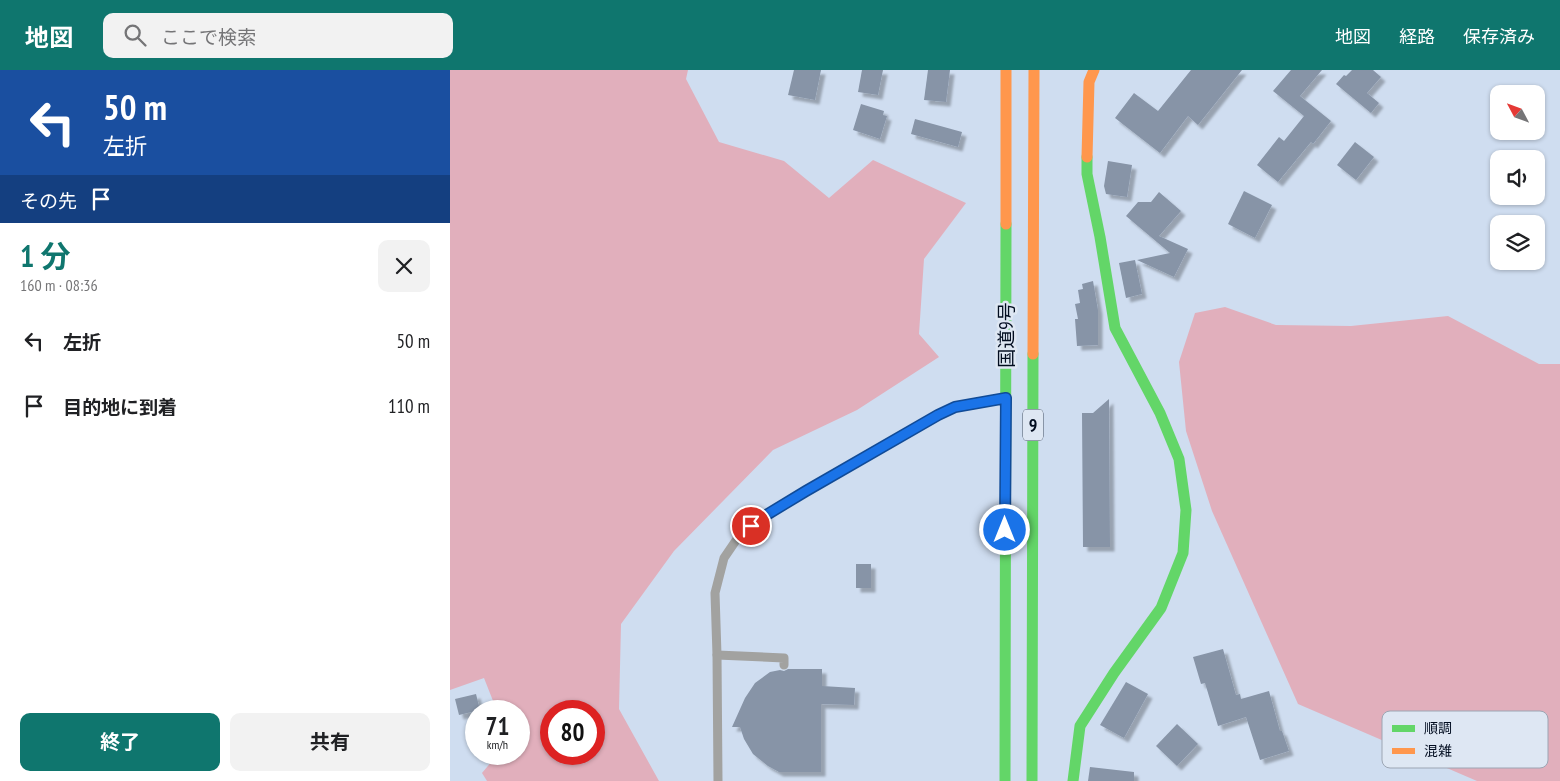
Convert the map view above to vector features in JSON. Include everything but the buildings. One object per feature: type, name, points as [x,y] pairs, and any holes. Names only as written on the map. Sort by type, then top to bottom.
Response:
[{"type":"main road","name":"国道9号","points":[[1005,781],[1006,70]]},
{"type":"main road","name":"国道9号","points":[[1032,781],[1034,70]]},
{"type":"main road","points":[[1073,781],[1080,726],[1114,673],[1161,608],[1183,553],[1186,510],[1180,459],[1160,413],[1116,328],[1087,174],[1090,82],[1094,70]]},
{"type":"lane","points":[[718,781],[715,593],[724,558],[739,536],[763,517],[938,415],[955,407],[1006,398]]},
{"type":"lane","points":[[717,655],[784,658],[784,665]]},
{"type":"shaded area","points":[[450,70],[688,70],[686,79],[719,142],[784,161],[829,198],[873,160],[966,203],[924,259],[919,334],[939,357],[857,410],[773,450],[674,551],[621,624],[619,709],[659,781],[487,781],[482,773],[489,765],[530,765],[530,700],[493,700],[484,678],[450,690]]},
{"type":"shaded area","points":[[1225,307],[1276,325],[1351,326],[1448,316],[1539,364],[1560,364],[1560,781],[1477,781],[1447,768],[1548,768],[1548,711],[1382,711],[1382,740],[1298,704],[1212,511],[1186,431],[1179,362],[1195,313]]},
{"type":"traffic: fast","points":[[1073,781],[1080,726],[1114,673],[1161,608],[1183,553],[1186,510],[1179,459],[1160,413],[1115,328],[1100,237],[1087,174],[1087,157]]},
{"type":"traffic: fast","points":[[1005,781],[1006,224]]},
{"type":"traffic: fast","points":[[1032,781],[1033,354]]},
{"type":"traffic: slow","points":[[1006,70],[1006,224]]},
{"type":"traffic: slow","points":[[1033,354],[1034,70]]},
{"type":"traffic: slow","points":[[1087,157],[1089,82],[1094,70]]},
{"type":"route","points":[[751,526],[806,491],[938,415],[955,407],[1006,398],[1005,530]]}]
